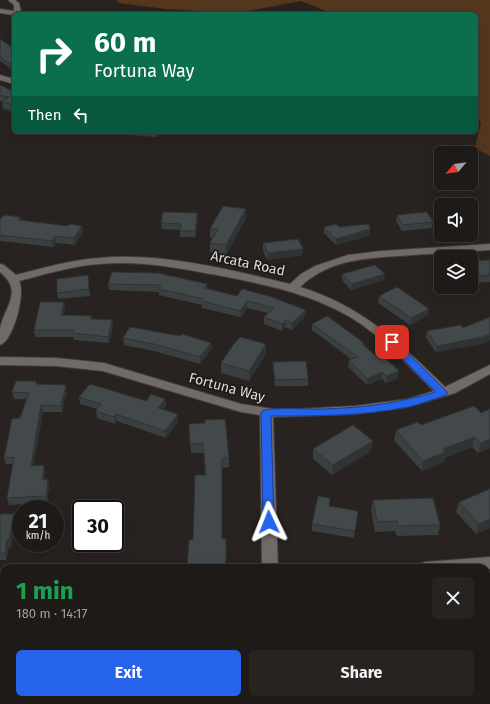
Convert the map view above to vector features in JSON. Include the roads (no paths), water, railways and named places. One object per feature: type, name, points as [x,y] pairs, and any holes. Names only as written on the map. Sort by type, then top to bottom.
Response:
[{"type":"street","points":[[11,0],[16,4],[18,12]]},
{"type":"street","points":[[0,11],[12,13]]},
{"type":"street","points":[[0,77],[12,81]]},
{"type":"street","points":[[293,288],[301,279],[316,268],[352,257],[490,247]]},
{"type":"street","name":"Arcata Road","points":[[14,279],[77,264],[125,259],[177,264],[293,288],[333,303],[366,323],[396,346],[443,393]]},
{"type":"street","points":[[0,267],[14,279],[17,286],[18,295],[0,341]]},
{"type":"street","name":"Fortuna Way","points":[[0,360],[56,362],[104,367],[235,406],[266,413],[373,409],[408,403],[443,393],[490,369]]},
{"type":"street","points":[[266,413],[270,564]]},
{"type":"street","points":[[477,564],[490,563]]}]
